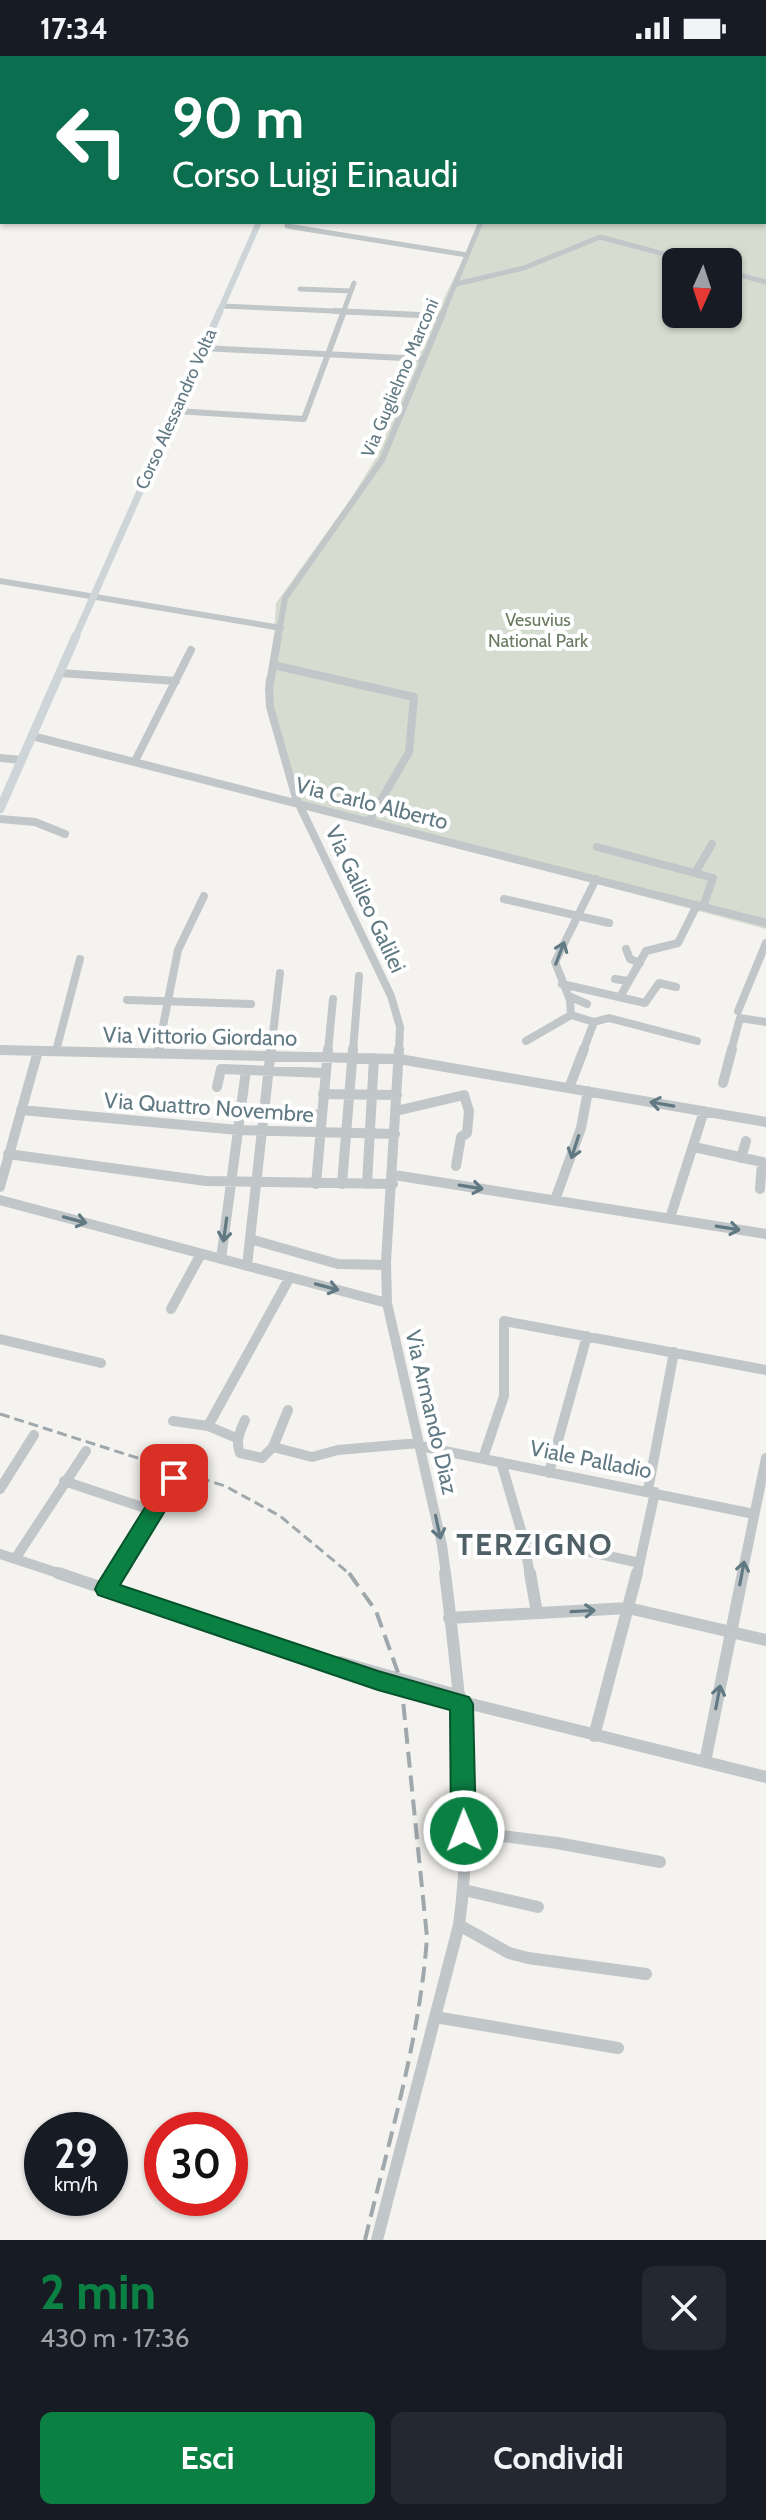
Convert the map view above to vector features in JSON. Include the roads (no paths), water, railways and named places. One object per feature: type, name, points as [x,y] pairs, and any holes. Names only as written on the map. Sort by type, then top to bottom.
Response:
[{"type":"main road","name":"Corso Alessandro Volta","points":[[0,809],[258,224]]},
{"type":"street","name":"Via Guglielmo Marconi","points":[[273,665],[285,598],[382,460],[480,224]]},
{"type":"street","points":[[287,226],[467,255]]},
{"type":"street","points":[[456,284],[524,268],[600,237],[662,253]]},
{"type":"street","points":[[742,276],[766,282]]},
{"type":"street","points":[[175,411],[304,419],[354,283]]},
{"type":"street","points":[[300,289],[351,291]]},
{"type":"street","points":[[222,306],[441,316]]},
{"type":"street","points":[[203,348],[423,359]]},
{"type":"street","points":[[0,581],[281,628]]},
{"type":"street","points":[[135,761],[191,650]]},
{"type":"street","points":[[273,665],[414,697],[409,752],[369,821]]},
{"type":"street","name":"Via Galileo Galilei","points":[[273,665],[270,707],[300,803],[391,996],[400,1027],[396,1111]]},
{"type":"street","points":[[60,673],[176,681]]},
{"type":"street","name":"Via Carlo Alberto","points":[[32,736],[766,923]]},
{"type":"street","points":[[0,758],[22,760]]},
{"type":"street","points":[[0,819],[35,822],[65,834]]},
{"type":"street","points":[[695,873],[712,844]]},
{"type":"street","points":[[597,847],[713,878],[678,943],[650,949],[620,997]]},
{"type":"street","points":[[587,1004],[571,997],[555,972],[555,962],[596,879]]},
{"type":"street","points":[[158,1053],[178,950],[204,896]]},
{"type":"street","points":[[504,899],[609,923]]},
{"type":"street","points":[[738,1011],[766,943]]},
{"type":"street","points":[[626,949],[630,959],[640,963]]},
{"type":"street","points":[[56,1051],[80,959]]},
{"type":"street","points":[[247,1266],[280,973]]},
{"type":"street","points":[[342,1184],[359,976]]},
{"type":"street","points":[[615,979],[628,981]]},
{"type":"street","points":[[562,984],[645,1003],[659,983],[676,987]]},
{"type":"street","points":[[526,1041],[538,1032],[563,1025],[571,1015],[571,997]]},
{"type":"street","points":[[316,1184],[333,999]]},
{"type":"street","points":[[127,1000],[251,1004]]},
{"type":"street","points":[[571,1015],[594,1022],[609,1018],[697,1041]]},
{"type":"street","points":[[723,1083],[740,1018],[766,1022]]},
{"type":"street","points":[[569,1088],[594,1022]]},
{"type":"street","name":"Via Vittorio Giordano","points":[[0,1050],[399,1059],[766,1122]]},
{"type":"street","points":[[0,1187],[38,1051]]},
{"type":"street","points":[[367,1184],[374,1058]]},
{"type":"street","name":"Via Vittorio Giordano","points":[[217,1087],[221,1069],[325,1073]]},
{"type":"street","points":[[221,1259],[246,1070]]},
{"type":"street","points":[[555,1200],[581,1128],[588,1091]]},
{"type":"street","points":[[323,1094],[397,1095]]},
{"type":"street","points":[[396,1111],[464,1095],[469,1111],[467,1133],[461,1137],[456,1166]]},
{"type":"street","name":"Via Quattro Novembre","points":[[21,1110],[238,1130],[395,1134]]},
{"type":"street","name":"Via Armando Diaz","points":[[377,2240],[459,1925],[464,1890],[460,1700],[442,1545],[387,1303],[386,1265],[396,1111]]},
{"type":"street","points":[[670,1218],[678,1182],[695,1143],[704,1111]]},
{"type":"street","points":[[264,1112],[322,1115]]},
{"type":"street","points":[[741,1158],[746,1141]]},
{"type":"street","points":[[695,1143],[762,1162],[760,1189]]},
{"type":"street","points":[[8,1154],[232,1182],[367,1184],[393,1180],[555,1200],[766,1234]]},
{"type":"street","points":[[0,1200],[387,1303]]},
{"type":"street","points":[[250,1239],[338,1264],[386,1265]]},
{"type":"street","points":[[171,1309],[201,1254]]},
{"type":"street","points":[[208,1426],[290,1277]]},
{"type":"street","points":[[483,1458],[504,1396],[504,1321],[766,1370]]},
{"type":"street","points":[[549,1473],[587,1336]]},
{"type":"street","points":[[0,1339],[101,1363]]},
{"type":"street","points":[[594,1736],[640,1563],[674,1352]]},
{"type":"street","points":[[273,1447],[288,1410]]},
{"type":"street","name":"Viale Palladio","points":[[245,1420],[237,1438],[240,1453],[262,1458],[273,1447],[312,1457],[338,1450],[419,1444],[754,1514]]},
{"type":"street","points":[[173,1421],[208,1426],[234,1437]]},
{"type":"street","points":[[0,1489],[34,1435]]},
{"type":"street","points":[[15,1559],[86,1451]]},
{"type":"street","points":[[705,1762],[766,1458]]},
{"type":"street","points":[[501,1462],[523,1537],[537,1613]]},
{"type":"street","points":[[106,1589],[174,1478]]},
{"type":"street","points":[[64,1481],[154,1511]]},
{"type":"street","points":[[523,1537],[640,1563]]},
{"type":"street","points":[[0,1554],[326,1663],[329,1658],[460,1700],[766,1777]]},
{"type":"street","points":[[449,1618],[628,1608],[766,1640]]},
{"type":"street","points":[[464,1831],[557,1843],[660,1862]]},
{"type":"street","points":[[464,1890],[538,1907]]},
{"type":"street","points":[[459,1925],[509,1953],[528,1958],[646,1974]]},
{"type":"street","points":[[435,2017],[618,2048]]},
{"type":"railway","points":[[0,1414],[225,1486],[280,1516],[350,1574]]},
{"type":"railway","points":[[350,1574],[376,1611],[401,1681],[427,1937],[411,2051],[365,2240]]},
{"type":"district","name":"TERZIGNO","points":[[535,1545]]},
{"type":"park label","name":"Vesuvius National Park","points":[[538,630]]}]
